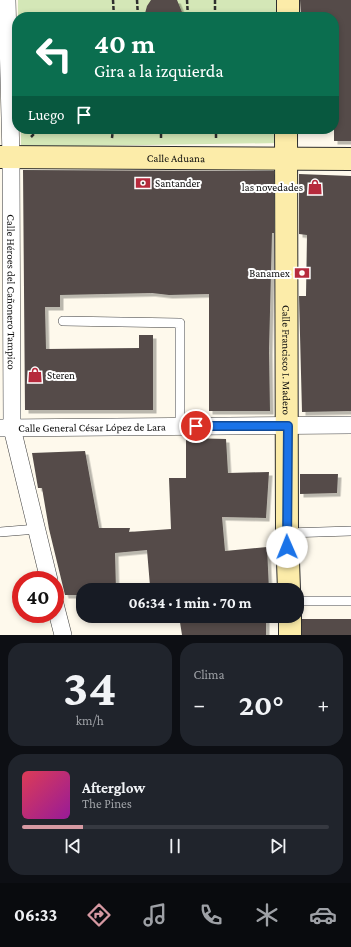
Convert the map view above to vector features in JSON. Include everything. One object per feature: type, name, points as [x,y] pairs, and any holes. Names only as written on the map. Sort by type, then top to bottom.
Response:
[{"type":"street","name":"Calle Héroes del Cañonero Tampico","points":[[7,0],[12,91]]},
{"type":"street","name":"Calle Héroes del Cañonero Tampico","points":[[12,134],[6,157],[6,428],[37,529],[47,571]]},
{"type":"street","name":"Calle Francisco I. Madero","points":[[286,134],[288,426],[287,533],[289,583]]},
{"type":"street","name":"Calle Aduana","points":[[6,157],[351,159]]},
{"type":"street","name":"Calle General César López de Lara","points":[[6,428],[351,425]]},
{"type":"street","points":[[59,623],[62,635]]},
{"type":"street","points":[[290,623],[290,635]]},
{"type":"lane","points":[[63,321],[180,323],[180,426]]},
{"type":"lane","points":[[0,532],[37,529]]},
{"type":"lane","points":[[287,533],[351,532]]},
{"type":"lane","points":[[304,601],[351,601]]},
{"type":"path","points":[[113,0],[114,12]]},
{"type":"path","points":[[137,0],[138,12]]},
{"type":"path","points":[[187,0],[188,12]]},
{"type":"path","points":[[215,0],[215,12]]},
{"type":"path","points":[[261,12],[284,10]]},
{"type":"path","points":[[112,142],[113,134]]},
{"type":"path","points":[[161,134],[161,141]]},
{"type":"path","points":[[216,134],[216,141]]},
{"type":"green space","points":[[18,0],[276,0],[276,12],[18,12]]},
{"type":"green space","points":[[21,134],[278,134],[279,143],[21,147]]},
{"type":"building","points":[[151,0],[177,0],[182,12],[145,12]]},
{"type":"building","points":[[300,0],[351,0],[351,141],[334,141],[334,134],[339,134],[339,12],[301,12]]},
{"type":"building","points":[[23,170],[274,171],[274,233],[272,233],[269,351],[270,411],[209,411],[209,294],[169,295],[152,293],[60,295],[60,307],[45,307],[46,349],[139,348],[139,335],[153,335],[153,410],[25,410]]},
{"type":"building","points":[[299,174],[351,176],[351,411],[302,412],[299,296],[306,296],[307,235],[299,234]]},
{"type":"building","points":[[186,438],[226,439],[228,473],[269,472],[266,518],[222,517],[225,551],[267,547],[269,583],[150,583],[147,550],[115,553],[116,583],[76,583],[76,595],[65,595],[64,571],[59,571],[49,529],[42,488],[38,488],[32,453],[85,451],[99,528],[130,528],[129,532],[171,529],[169,478],[186,478]]},
{"type":"building","points":[[300,474],[338,474],[337,493],[300,494]]},
{"type":"building","points":[[304,619],[351,619],[351,635],[302,635],[302,623],[304,623]]},
{"type":"building","points":[[180,623],[266,623],[266,635],[182,635]]},
{"type":"place","name":"Santander","points":[[143,183]]},
{"type":"place","name":"las novedades","points":[[315,187]]},
{"type":"place","name":"Banamex","points":[[302,273]]},
{"type":"place","name":"Steren","points":[[35,375]]},
{"type":"route","points":[[196,426],[288,426],[287,547]]}]
